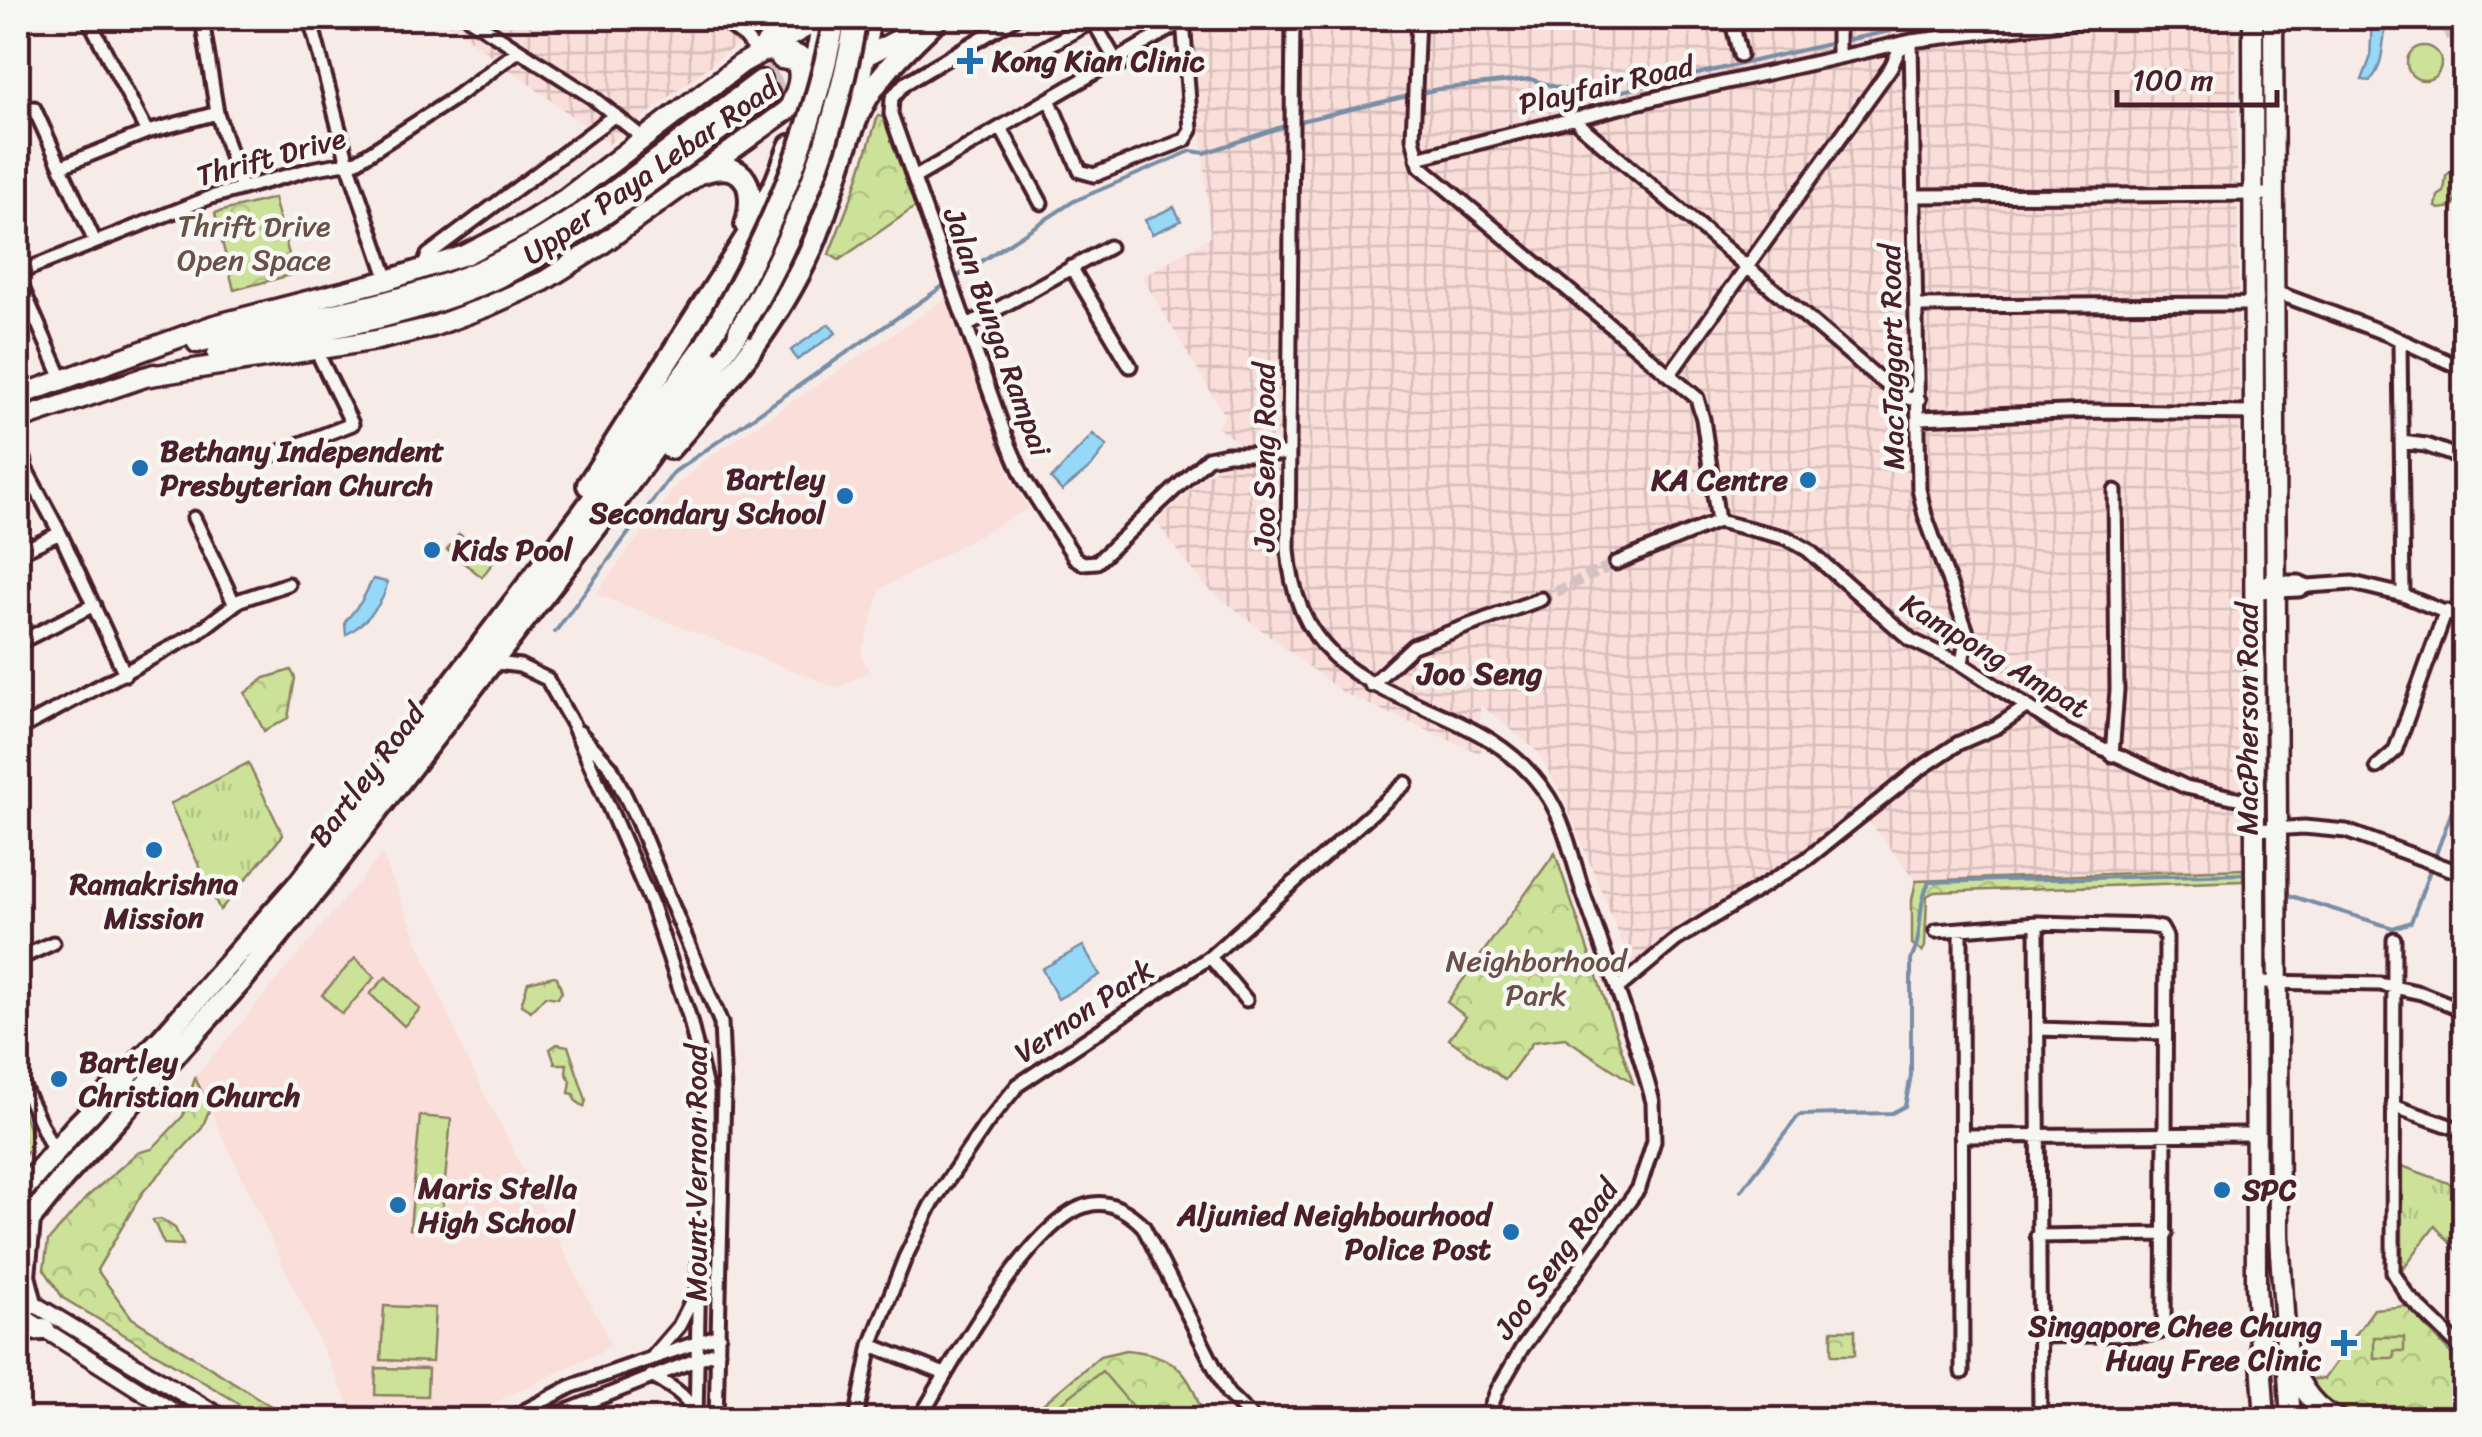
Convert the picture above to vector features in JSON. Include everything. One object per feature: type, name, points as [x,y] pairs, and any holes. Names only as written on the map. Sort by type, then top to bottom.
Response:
[{"type":"highway","name":"Bartley Road","points":[[18,1195],[301,881],[552,553],[704,346],[769,230],[810,122],[835,18]]},
{"type":"highway","name":"Bartley Road","points":[[24,1228],[63,1178],[320,886],[616,501],[738,331],[778,262],[813,182],[842,90],[856,18]]},
{"type":"highway","points":[[846,144],[862,106],[878,83],[938,19]]},
{"type":"highway","points":[[759,51],[784,50],[813,64],[829,80],[841,109],[846,144]]},
{"type":"highway","points":[[616,501],[635,487],[728,382],[776,315],[812,247],[836,180],[864,56]]},
{"type":"highway","points":[[552,553],[574,506],[740,246],[786,158],[806,96]]},
{"type":"highway","points":[[786,158],[809,140],[832,147],[836,180]]},
{"type":"highway","points":[[703,172],[720,166],[731,168],[748,184],[751,209],[740,246]]},
{"type":"highway","points":[[22,1303],[24,1228]]},
{"type":"highway","points":[[18,1330],[44,1329]]},
{"type":"main road","points":[[759,51],[786,18]]},
{"type":"main road","points":[[806,96],[823,18]]},
{"type":"main road","name":"Upper Paya Lebar Road","points":[[18,396],[214,325],[388,280],[465,255],[566,198],[759,51],[823,18]]},
{"type":"main road","points":[[864,56],[871,18]]},
{"type":"main road","name":"MacPherson Road","points":[[2253,18],[2263,194],[2275,296],[2255,802],[2256,1286],[2265,1420]]},
{"type":"main road","name":"MacPherson Road","points":[[2273,18],[2255,296],[2256,413],[2275,829],[2279,1236],[2292,1420]]},
{"type":"main road","name":"Upper Paya Lebar Road","points":[[144,377],[432,327],[544,281],[598,247],[864,56],[938,19]]},
{"type":"main road","points":[[741,64],[774,58],[796,62],[798,85],[788,110]]},
{"type":"main road","name":"Upper Paya Lebar Road","points":[[18,420],[235,350],[419,308],[477,287],[533,260],[586,226],[765,87],[578,214],[473,273],[416,293],[71,375]]},
{"type":"main road","points":[[2286,1351],[2309,1397],[2340,1420]]},
{"type":"street","points":[[88,18],[147,132]]},
{"type":"street","points":[[310,18],[348,163],[388,280]]},
{"type":"street","points":[[469,18],[615,115],[643,138]]},
{"type":"street","points":[[719,18],[759,51]]},
{"type":"street","name":"Jalan Bunga Rampai","points":[[1015,18],[904,84],[892,98],[891,114],[1014,460],[1066,544],[1083,563],[1097,562],[1208,458],[1227,454],[1288,454]]},
{"type":"street","name":"Joo Seng Road","points":[[1293,18],[1288,549],[1295,593],[1319,641],[1345,668],[1371,685],[1499,744],[1550,800],[1654,1102],[1650,1160],[1632,1201],[1522,1348],[1497,1391],[1486,1420]]},
{"type":"street","points":[[1418,18],[1414,138],[1420,166],[1697,398],[1718,522],[1616,563]]},
{"type":"street","points":[[1731,18],[1740,56]]},
{"type":"street","name":"Playfair Road","points":[[1417,158],[1838,52],[1911,41],[1974,24],[2104,18]]},
{"type":"street","points":[[914,178],[1049,100],[1117,63],[1183,19],[1191,130],[1184,140],[1094,175],[1086,174],[1080,171],[1049,100]]},
{"type":"street","points":[[1030,56],[1090,21],[1096,24],[1117,63]]},
{"type":"street","points":[[1838,21],[1838,52]]},
{"type":"street","points":[[204,32],[217,113],[241,187]]},
{"type":"street","points":[[1670,374],[1891,67],[1899,50],[1911,41]]},
{"type":"street","name":"MacTaggart Road","points":[[1911,41],[1919,488],[1924,515],[1967,632],[1962,664]]},
{"type":"street","name":"Thrift Drive","points":[[18,276],[95,242],[241,187],[348,163],[371,154],[518,50]]},
{"type":"street","points":[[1891,67],[1912,58]]},
{"type":"street","points":[[34,108],[95,242]]},
{"type":"street","points":[[62,166],[147,132],[217,113]]},
{"type":"street","name":"Upper Paya Lebar Road","points":[[423,268],[428,256],[615,115]]},
{"type":"street","points":[[1580,117],[1580,125],[1600,143],[1895,392],[1919,400]]},
{"type":"street","points":[[1000,128],[1041,203]]},
{"type":"street","points":[[1914,196],[2263,194]]},
{"type":"street","points":[[967,326],[1109,246]]},
{"type":"street","points":[[1071,267],[1130,366]]},
{"type":"street","points":[[18,276],[71,375]]},
{"type":"street","points":[[1917,306],[2246,304],[2255,296]]},
{"type":"street","points":[[2275,296],[2387,334],[2464,368]]},
{"type":"street","points":[[2396,340],[2403,595]]},
{"type":"street","points":[[274,454],[352,424],[316,350]]},
{"type":"street","points":[[1919,418],[2089,411],[2256,413]]},
{"type":"street","points":[[18,437],[21,460],[60,533],[124,674]]},
{"type":"street","points":[[2401,442],[2426,445],[2464,459]]},
{"type":"street","points":[[2112,754],[2117,690],[2115,491]]},
{"type":"street","points":[[194,518],[234,604]]},
{"type":"street","name":"Kampong Ampat","points":[[1718,522],[1788,538],[1808,550],[1911,640],[1962,664],[2026,707],[2112,754],[2186,787],[2255,802]]},
{"type":"street","points":[[18,553],[60,533]]},
{"type":"street","points":[[2264,587],[2299,582],[2308,586],[2353,583],[2403,595],[2464,620]]},
{"type":"street","points":[[18,730],[196,634],[234,604],[288,584]]},
{"type":"street","points":[[1371,685],[1413,646],[1540,599]]},
{"type":"street","points":[[18,643],[94,605]]},
{"type":"street","points":[[2378,767],[2396,751],[2446,611]]},
{"type":"street","name":"Mount Vernon Road","points":[[490,662],[520,666],[548,679],[573,725],[651,902],[689,1016],[708,1092],[708,1200],[698,1284],[696,1417]]},
{"type":"street","points":[[1616,989],[1676,940],[1807,860],[1943,753],[2026,707]]},
{"type":"street","name":"Mount Vernon Road","points":[[573,725],[611,767],[644,835],[721,1023],[724,1090],[716,1420]]},
{"type":"street","name":"Vernon Park","points":[[856,1420],[871,1346],[905,1258],[931,1206],[986,1124],[1018,1085],[1210,957],[1406,783]]},
{"type":"street","points":[[2255,830],[2304,827],[2346,831],[2464,874]]},
{"type":"street","points":[[2037,924],[2040,1420]]},
{"type":"street","points":[[1936,932],[2037,924],[2149,926],[2160,928],[2166,937],[2165,1319],[2160,1332],[2151,1334],[2038,1336]]},
{"type":"street","points":[[1961,931],[1962,1372]]},
{"type":"street","points":[[2394,939],[2392,1272],[2407,1294],[2464,1351]]},
{"type":"street","points":[[18,959],[53,943]]},
{"type":"street","points":[[1210,957],[1246,1000]]},
{"type":"street","points":[[2256,982],[2350,982],[2395,987],[2421,992],[2464,1010]]},
{"type":"street","points":[[2038,1029],[2164,1033]]},
{"type":"street","points":[[18,1076],[55,1154]]},
{"type":"street","points":[[708,1092],[724,1090]]},
{"type":"street","points":[[2393,1106],[2464,1131]]},
{"type":"street","points":[[1961,1136],[2256,1134]]},
{"type":"street","points":[[919,1420],[1008,1274],[1072,1212],[1089,1204],[1130,1213],[1143,1226],[1228,1394],[1255,1420]]},
{"type":"street","points":[[2038,1236],[2166,1234]]},
{"type":"street","points":[[652,1358],[680,1326],[698,1284]]},
{"type":"street","points":[[22,1303],[44,1329],[187,1420]]},
{"type":"street","points":[[22,1303],[226,1420]]},
{"type":"street","points":[[507,1420],[572,1386],[719,1334]]},
{"type":"street","points":[[871,1346],[946,1374]]},
{"type":"street","points":[[544,1420],[718,1351]]},
{"type":"street","points":[[651,1376],[688,1400],[696,1417]]},
{"type":"shaded area","points":[[441,18],[766,18],[609,144]]},
{"type":"shaded area","points":[[1192,18],[2112,18],[2112,26],[2181,18],[2236,18],[2243,869],[1916,881],[1861,811],[1634,972],[1563,797],[1538,752],[1480,704],[1481,754],[1343,693],[1205,586],[1156,522],[1206,475],[1221,467],[1237,442],[1217,427],[1225,416],[1142,277],[1210,237]]},
{"type":"shaded area","name":"Bartley Secondary School","points":[[947,298],[1012,482],[1029,508],[881,589],[861,655],[869,671],[838,688],[596,594],[678,484],[704,461]]},
{"type":"shaded area","name":"Maris Stella High School","points":[[382,854],[463,1051],[612,1346],[461,1419],[356,1419],[195,1078]]},
{"type":"green space","points":[[2424,46],[2436,51],[2441,63],[2436,75],[2424,80],[2412,75],[2407,63],[2412,51]]},
{"type":"green space","points":[[878,116],[883,117],[915,207],[839,260],[829,254]]},
{"type":"green space","points":[[2452,170],[2461,173],[2462,184],[2453,207],[2439,209],[2438,196],[2444,192],[2446,176]]},
{"type":"green space","name":"Thrift Drive Open Space","points":[[274,198],[294,274],[234,290],[215,213]]},
{"type":"green space","points":[[459,534],[494,561],[482,577],[447,550]]},
{"type":"green space","points":[[291,670],[295,678],[288,718],[264,731],[245,693],[265,678]]},
{"type":"green space","points":[[248,763],[283,835],[220,910],[170,804]]},
{"type":"green space","name":"Neighborhood Park","points":[[1555,853],[1633,1083],[1565,1038],[1533,1042],[1505,1080],[1449,1039],[1466,1017],[1447,1002]]},
{"type":"green space","points":[[2243,869],[2243,881],[1934,892],[1927,896],[1925,947],[1922,952],[1912,944],[1916,881]]},
{"type":"green space","points":[[355,958],[375,977],[342,1014],[322,995]]},
{"type":"green space","points":[[554,976],[562,992],[557,998],[545,996],[531,1011],[521,1005],[528,982]]},
{"type":"green space","points":[[386,977],[420,1009],[404,1026],[370,994]]},
{"type":"green space","points":[[557,1044],[568,1046],[586,1100],[584,1107],[569,1093],[567,1064],[555,1064],[550,1049]]},
{"type":"green space","points":[[195,1078],[210,1108],[202,1128],[142,1193],[97,1270],[132,1318],[287,1419],[256,1419],[235,1401],[63,1298],[44,1269],[48,1241],[87,1197],[137,1153],[152,1149],[183,1116]]},
{"type":"green space","points":[[18,1102],[31,1141],[18,1164],[24,1140],[18,1123]]},
{"type":"green space","points":[[420,1116],[451,1119],[440,1231],[410,1229]]},
{"type":"green space","points":[[2402,1166],[2454,1185],[2464,1197],[2464,1259],[2435,1226],[2402,1270]]},
{"type":"green space","points":[[161,1219],[175,1228],[183,1245],[164,1244],[153,1220]]},
{"type":"green space","points":[[384,1306],[435,1308],[432,1362],[381,1360]]},
{"type":"green space","points":[[2407,1306],[2464,1368],[2464,1419],[2360,1419],[2328,1405],[2305,1379],[2324,1379],[2374,1309]]},
{"type":"green space","points":[[1832,1330],[1855,1330],[1855,1355],[1832,1355]]},
{"type":"green space","points":[[2374,1337],[2404,1337],[2404,1351],[2394,1351],[2394,1358],[2374,1358]]},
{"type":"green space","points":[[1126,1350],[1157,1356],[1179,1369],[1193,1389],[1203,1419],[1024,1420],[1100,1356]]},
{"type":"green space","points":[[376,1368],[428,1369],[427,1396],[375,1395]]},
{"type":"green space","points":[[1102,1371],[1143,1419],[1041,1419]]},
{"type":"water","points":[[2372,18],[2388,18],[2381,59],[2370,81],[2362,80],[2370,59]]},
{"type":"water","points":[[2445,18],[2464,18],[2464,75]]},
{"type":"water","points":[[1174,207],[1181,221],[1152,234],[1145,220]]},
{"type":"water","points":[[829,324],[836,333],[797,360],[791,350]]},
{"type":"water","points":[[1093,434],[1107,446],[1091,467],[1062,491],[1051,479]]},
{"type":"water","points":[[373,579],[387,582],[382,598],[366,619],[346,635],[345,622]]},
{"type":"water","points":[[1083,946],[1100,975],[1058,999],[1042,969]]},
{"type":"waterway","points":[[1842,41],[1952,18]]},
{"type":"waterway","points":[[1296,122],[1438,89],[1530,79],[1592,98],[1833,43]]},
{"type":"waterway","points":[[954,279],[1074,201],[1191,151],[1205,153],[1287,125]]},
{"type":"waterway","points":[[555,632],[674,472],[946,284]]},
{"type":"waterway","points":[[2285,894],[2393,928],[2411,922],[2464,778]]},
{"type":"waterway","points":[[1741,1191],[1799,1115],[1892,1113],[1905,1106],[1911,1075],[1911,960],[1929,882],[2244,874]]},
{"type":"tunnel","points":[[769,94],[898,18]]},
{"type":"tunnel","points":[[2448,18],[2464,58]]},
{"type":"tunnel","points":[[761,80],[799,56]]},
{"type":"tunnel","points":[[1541,599],[1616,563]]},
{"type":"place","name":"Kong Kian Clinic","points":[[970,61]]},
{"type":"place","name":"Bethany Independent Presbyterian Church","points":[[140,468]]},
{"type":"place","name":"KA Centre","points":[[1808,480]]},
{"type":"place","name":"Bartley Secondary School","points":[[845,496]]},
{"type":"place","name":"Kids Pool","points":[[432,550]]},
{"type":"place","name":"Ramakrishna Mission","points":[[154,850]]},
{"type":"place","name":"Bartley Christian Church","points":[[59,1079]]},
{"type":"place","name":"SPC","points":[[2222,1190]]},
{"type":"place","name":"Maris Stella High School","points":[[398,1205]]},
{"type":"place","name":"Aljunied Neighbourhood Police Post","points":[[1511,1232]]},
{"type":"place","name":"Singapore Chee Chung Huay Free Clinic","points":[[2344,1343]]},
{"type":"district","name":"Joo Seng","points":[[1480,673]]}]
